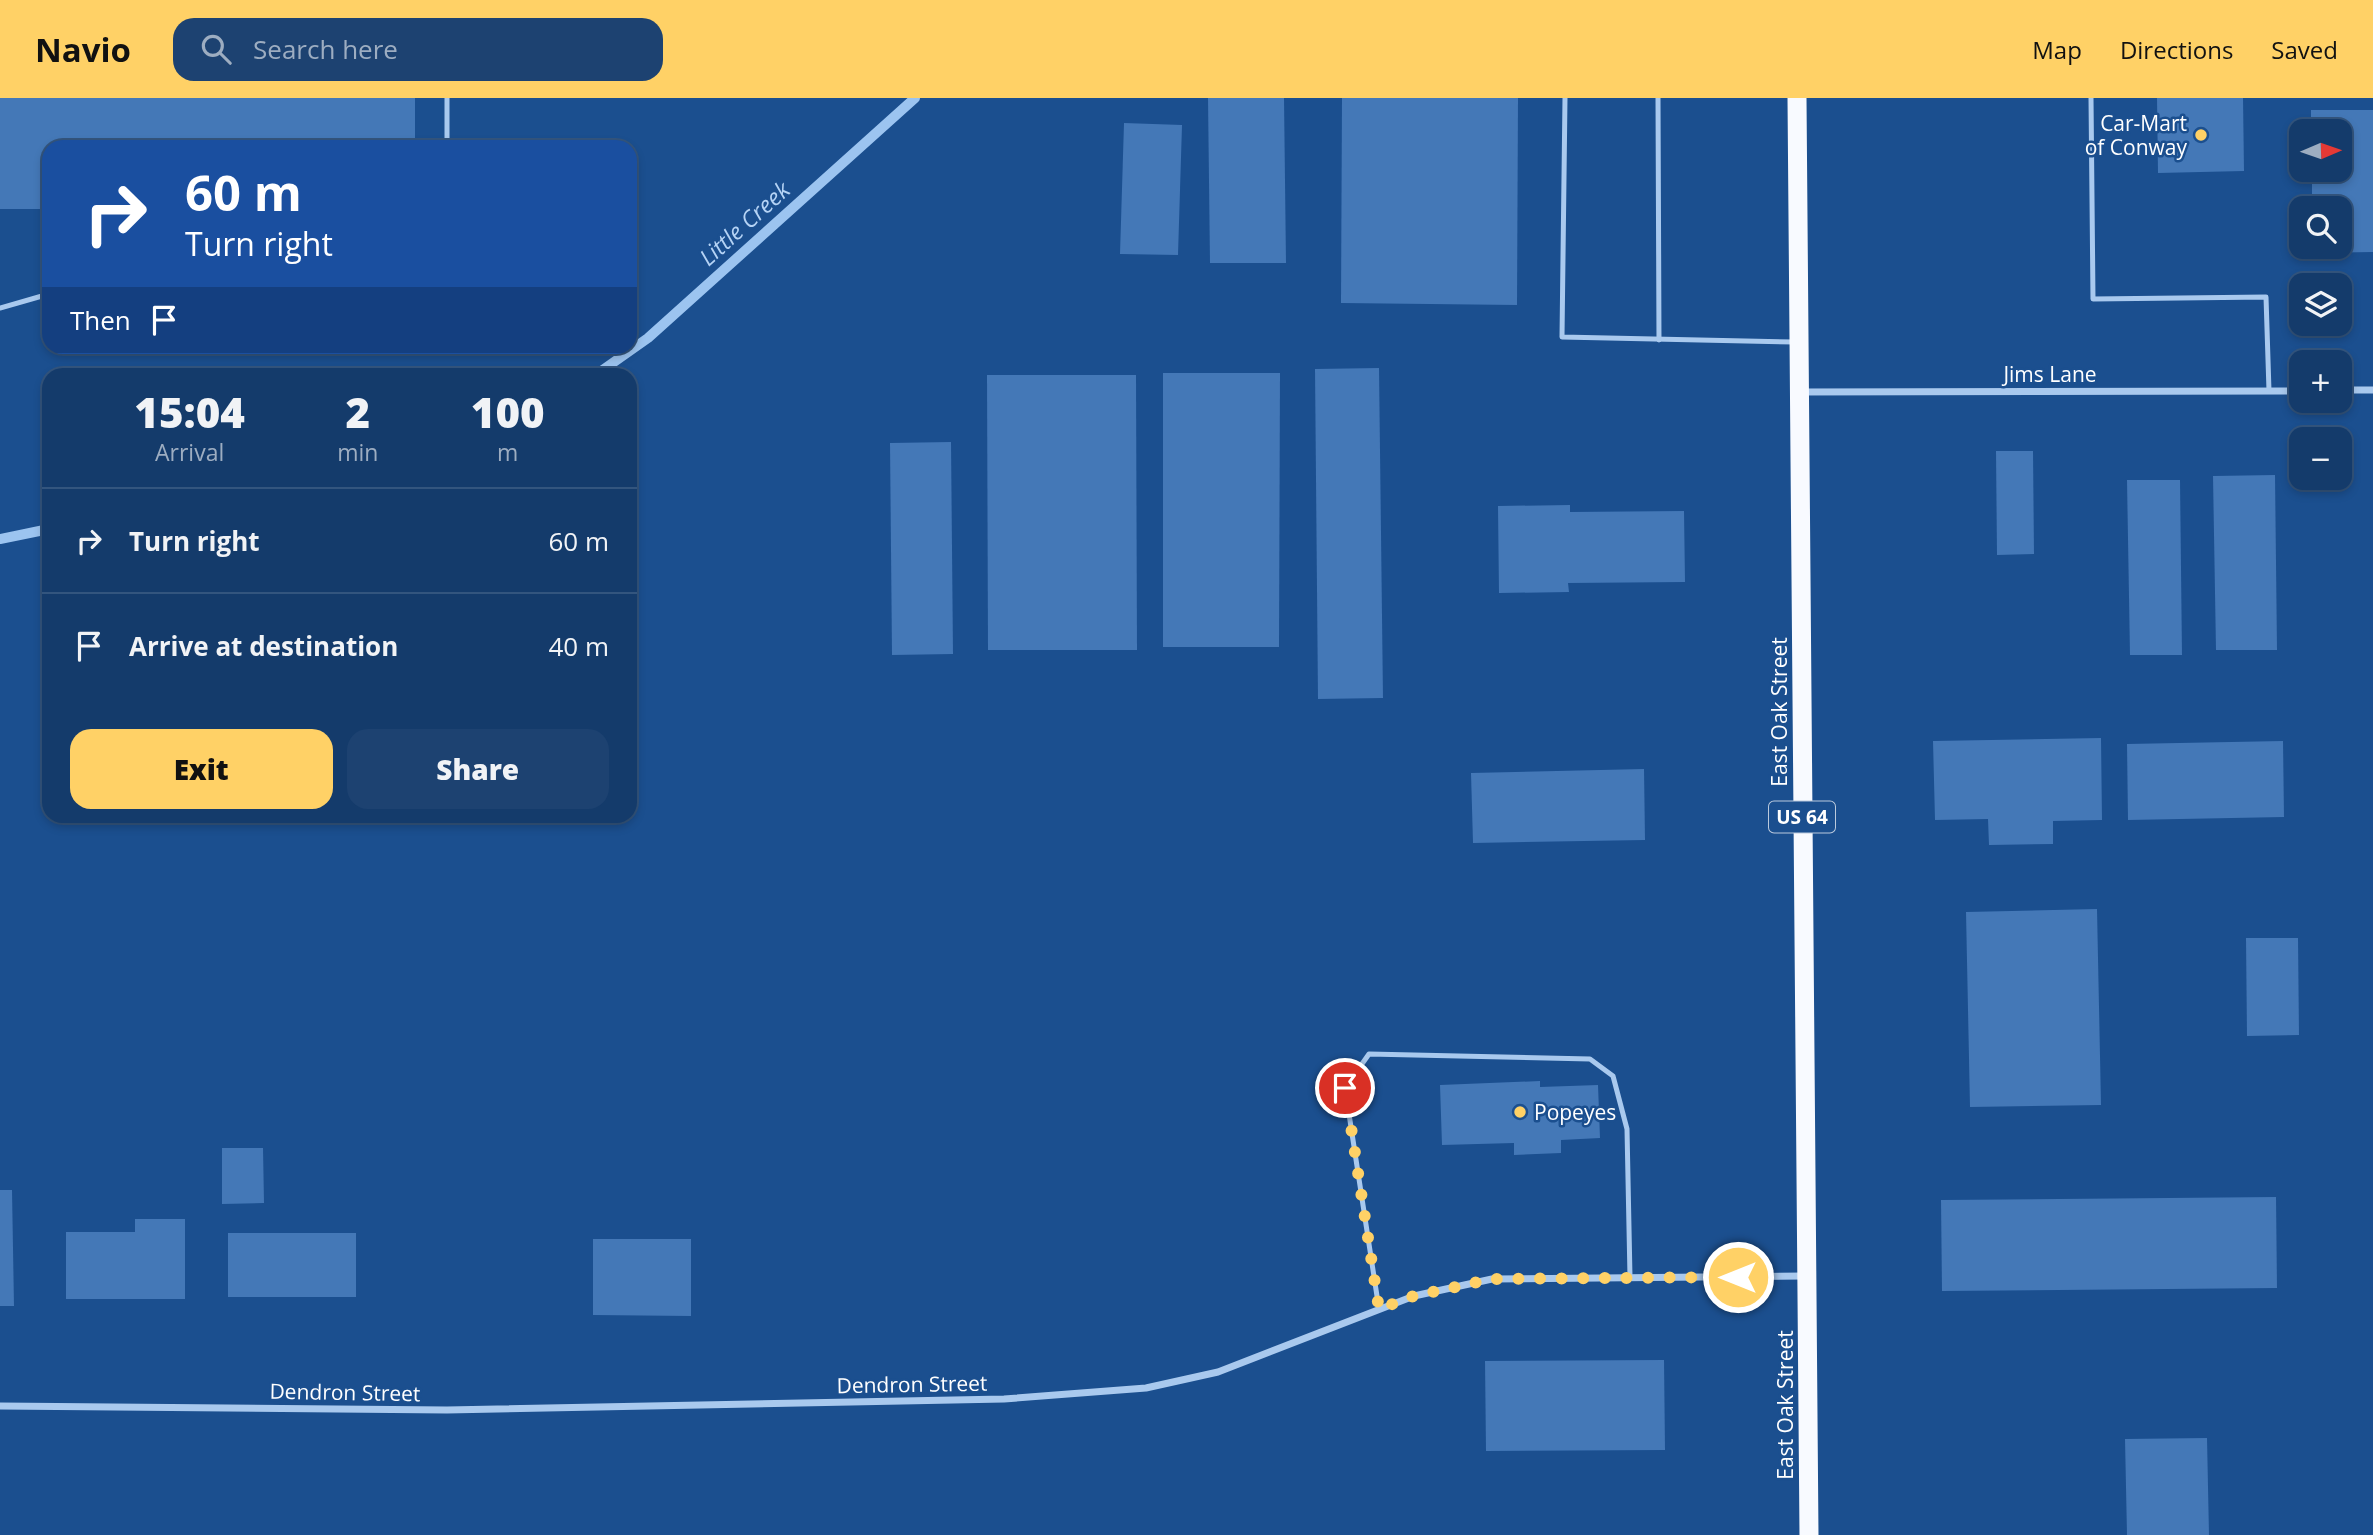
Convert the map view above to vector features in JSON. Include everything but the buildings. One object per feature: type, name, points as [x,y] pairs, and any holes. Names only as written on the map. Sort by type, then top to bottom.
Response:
[{"type":"highway","name":"East Oak Street","points":[[1797,98],[1808,1535]]},
{"type":"street","points":[[2352,390],[2373,390]]},
{"type":"street","name":"Jims Lane","points":[[1799,391],[2289,391]]},
{"type":"street","name":"Dendron Street","points":[[0,1406],[447,1410],[1004,1399],[1146,1388],[1218,1372],[1414,1296],[1492,1279],[1806,1276]]},
{"type":"lane","points":[[447,98],[447,140]]},
{"type":"lane","points":[[1565,98],[1562,337],[1798,342]]},
{"type":"lane","points":[[1658,98],[1659,340]]},
{"type":"lane","points":[[2091,98],[2093,299],[2266,297],[2269,392]]},
{"type":"lane","points":[[0,308],[42,296]]},
{"type":"lane","points":[[1379,1309],[1345,1088],[1369,1054],[1590,1059],[1613,1076],[1627,1129],[1630,1277]]},
{"type":"waterway","name":"Little Creek","points":[[637,346],[915,98]]},
{"type":"waterway","name":"Little Creek","points":[[606,368],[625,354]]},
{"type":"waterway","name":"Little Creek","points":[[0,539],[42,530]]},
{"type":"place","name":"Car-Mart of Conway","points":[[2201,135]]},
{"type":"place","name":"Popeyes","points":[[1520,1112]]},
{"type":"route","points":[[1345,1088],[1379,1309],[1414,1296],[1492,1279],[1566,1276],[1738,1277]]}]
